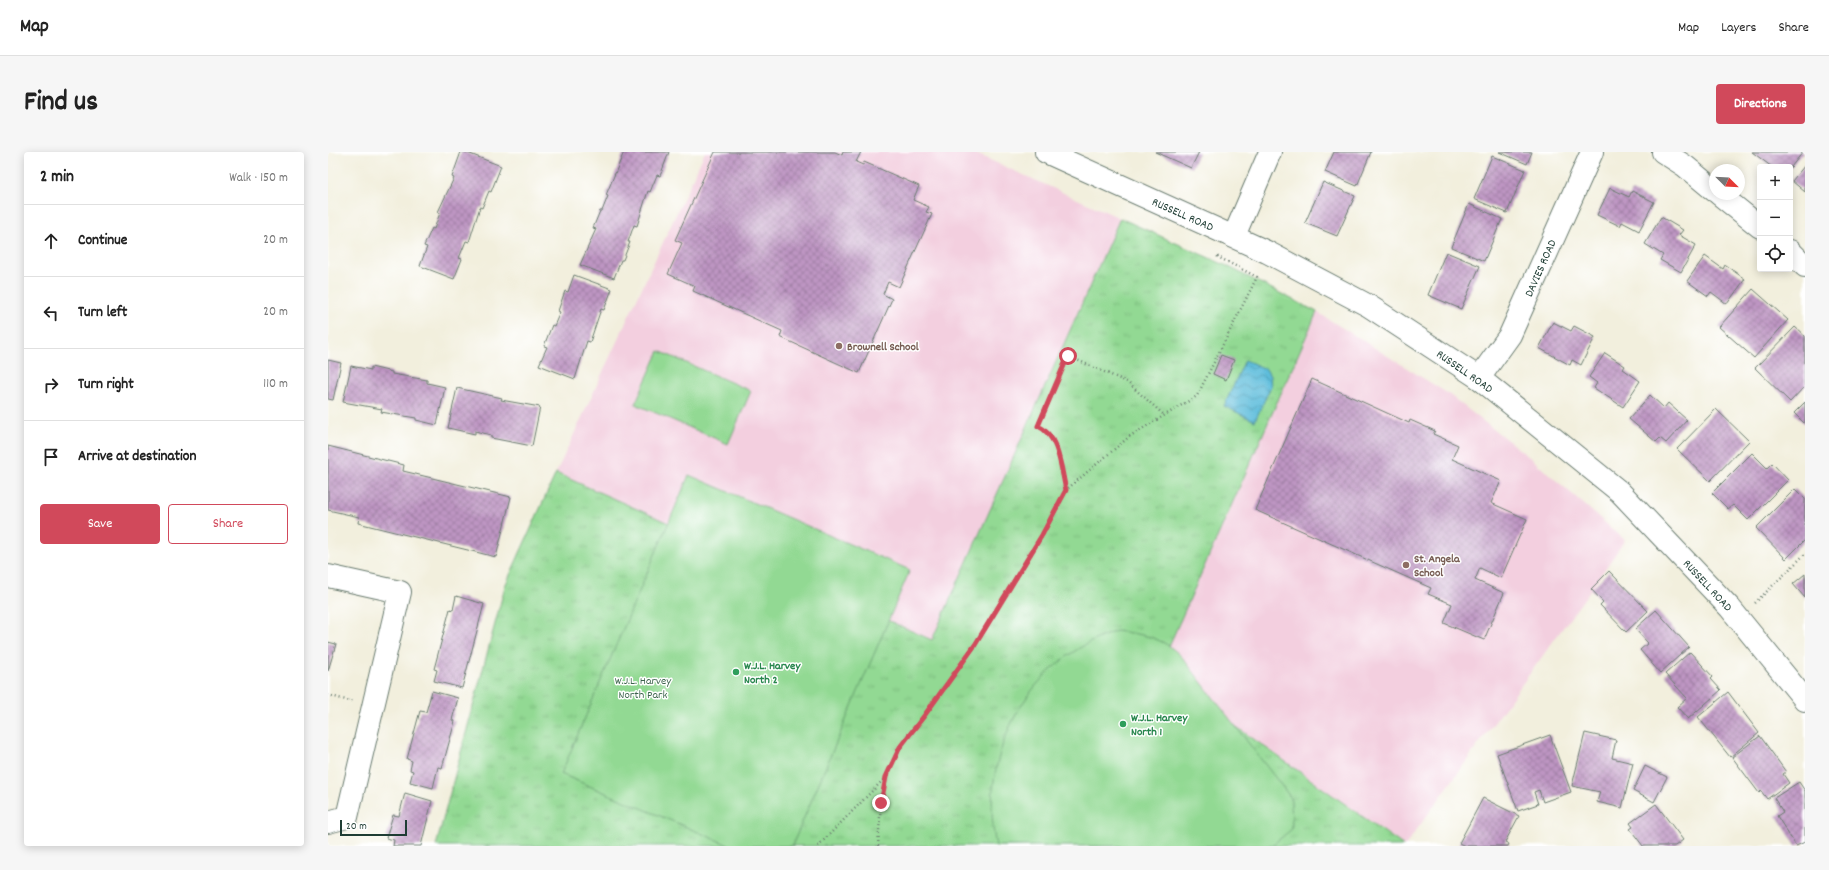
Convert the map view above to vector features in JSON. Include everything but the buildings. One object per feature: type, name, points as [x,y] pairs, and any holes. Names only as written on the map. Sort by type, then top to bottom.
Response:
[{"type":"street","name":"RUSSELL ROAD","points":[[1046,152],[1234,236],[1368,306],[1479,378],[1620,492],[1730,608],[1805,700]]},
{"type":"street","points":[[1234,236],[1270,152]]},
{"type":"street","name":"DAVIES ROAD","points":[[1479,378],[1510,335],[1592,152]]},
{"type":"street","points":[[1663,152],[1685,166],[1709,186]]},
{"type":"street","points":[[1726,200],[1757,225]]},
{"type":"street","points":[[1793,255],[1805,266]]},
{"type":"street","points":[[328,576],[400,592],[347,817],[328,822]]},
{"type":"path","points":[[878,846],[881,803],[886,777],[900,747],[975,645],[1042,535],[1066,490],[1130,436],[1197,396],[1257,277],[1218,257],[1214,252]]},
{"type":"path","points":[[1066,490],[1054,442],[1045,429],[1038,426],[1068,356],[1127,382],[1164,415]]},
{"type":"path","points":[[1761,598],[1805,554]]},
{"type":"path","points":[[818,846],[886,777]]},
{"type":"shaded area","name":"Brownell School","points":[[705,152],[972,152],[1120,218],[933,640],[556,473]]},
{"type":"shaded area","name":"St. Angela School","points":[[1317,312],[1447,393],[1533,460],[1625,540],[1405,846],[1158,671]]},
{"type":"green space","name":"W.J.L. Harvey North Park","points":[[1120,218],[1225,265],[1317,312],[1158,671],[1404,846],[436,846],[505,586],[556,473],[932,640]]},
{"type":"green space","points":[[659,351],[751,391],[728,444],[635,404]]},
{"type":"green space","name":"W.J.L. Harvey North 2","points":[[689,475],[910,570],[792,846],[731,846],[561,774]]},
{"type":"green space","name":"W.J.L. Harvey North 1","points":[[1116,631],[1144,635],[1152,638],[1167,645],[1182,657],[1291,798],[1292,829],[1271,846],[996,846],[992,818],[993,791],[997,764],[1005,738],[1017,713],[1032,691],[1050,670],[1083,646]]},
{"type":"water","points":[[1245,360],[1266,369],[1270,376],[1271,386],[1255,421],[1224,406]]},
{"type":"place","name":"Brownell School","points":[[839,346]]},
{"type":"place","name":"St. Angela School","points":[[1406,565]]},
{"type":"place","name":"W.J.L. Harvey North 2","points":[[736,672]]},
{"type":"place","name":"W.J.L. Harvey North 1","points":[[1123,724]]},
{"type":"route","points":[[881,803],[886,777],[900,747],[975,645],[1042,535],[1066,490],[1054,442],[1045,429],[1038,426],[1068,356]]}]
